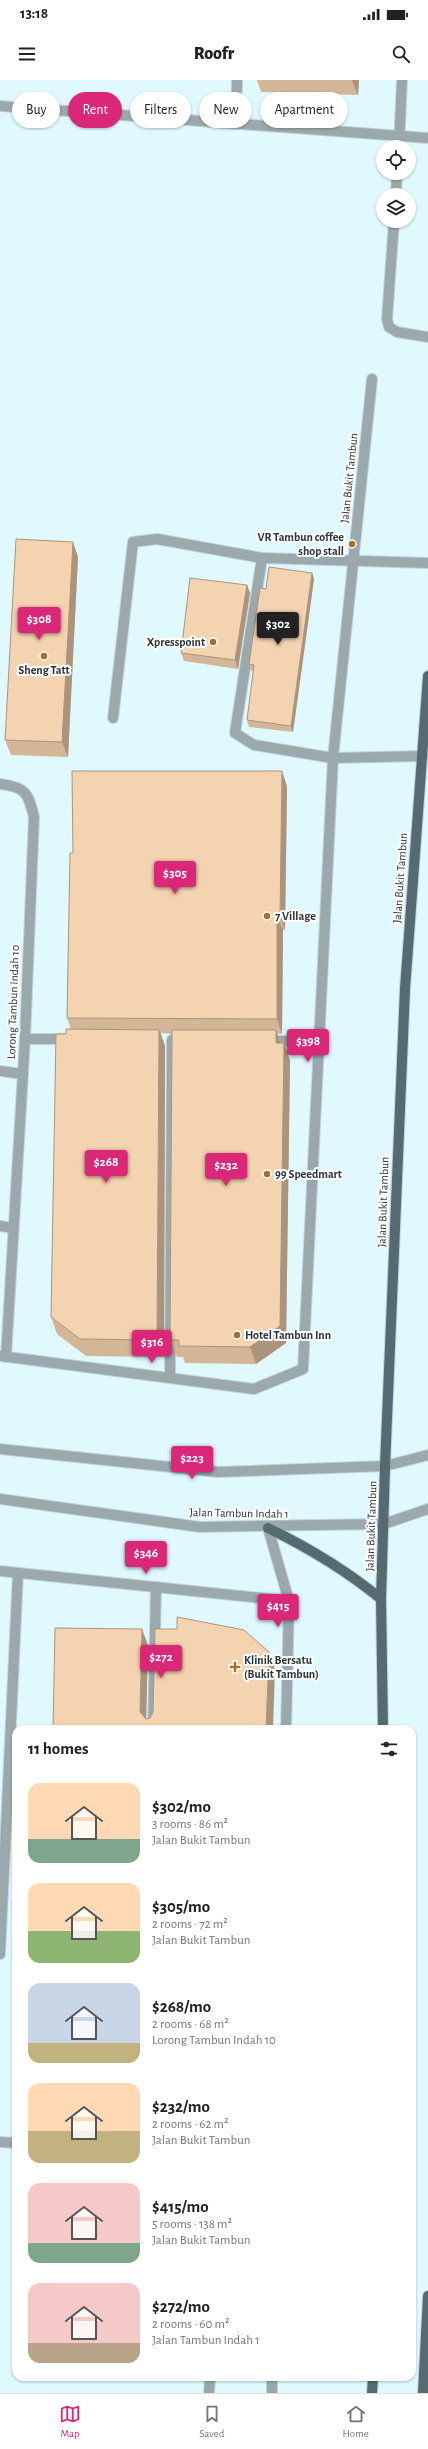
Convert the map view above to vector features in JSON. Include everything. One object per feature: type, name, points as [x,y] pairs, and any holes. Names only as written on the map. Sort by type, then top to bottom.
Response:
[{"type":"main road","name":"Jalan Bukit Tambun","points":[[382,1725],[381,1599],[385,1466],[405,989],[428,676]]},
{"type":"main road","points":[[268,1528],[317,1552],[354,1576],[381,1599]]},
{"type":"main road","points":[[423,2393],[428,2296]]},
{"type":"main road","points":[[372,2393],[373,2381]]},
{"type":"street","points":[[237,80],[237,92]]},
{"type":"street","points":[[400,140],[402,80]]},
{"type":"street","points":[[0,106],[199,120]]},
{"type":"street","points":[[252,124],[428,138]]},
{"type":"street","points":[[394,228],[387,319],[389,327],[397,332],[428,337]]},
{"type":"street","name":"Jalan Bukit Tambun","points":[[170,1378],[254,1389],[303,1369],[333,758],[372,379]]},
{"type":"street","points":[[113,718],[133,542],[157,539],[262,558],[354,559],[428,563]]},
{"type":"street","points":[[262,558],[235,732],[254,745],[333,758],[423,756]]},
{"type":"street","name":"Lorong Tambun Indah 10","points":[[0,784],[18,786],[29,797],[34,816],[23,1074],[3,1357]]},
{"type":"street","points":[[25,1039],[79,1039]]},
{"type":"street","points":[[3,1357],[170,1378],[172,1040]]},
{"type":"street","points":[[258,1041],[320,1041]]},
{"type":"street","points":[[0,1071],[23,1074]]},
{"type":"street","points":[[0,1226],[13,1228]]},
{"type":"street","points":[[0,1449],[218,1472],[385,1466],[428,1455]]},
{"type":"street","name":"Jalan Tambun Indah 1","points":[[0,1499],[200,1528],[268,1528],[384,1524],[428,1509]]},
{"type":"street","points":[[268,1528],[289,1601],[286,1725]]},
{"type":"street","points":[[0,1571],[289,1601]]},
{"type":"street","points":[[0,1954],[5,1728],[18,1573]]},
{"type":"street","points":[[153,1725],[156,1587]]},
{"type":"street","points":[[0,2142],[12,2143]]},
{"type":"street","points":[[209,2393],[210,2381]]},
{"type":"street","points":[[272,2381],[272,2393]]},
{"type":"building","name":"Sheng Tatt","points":[[16,539],[73,542],[62,742],[5,740]]},
{"type":"building","points":[[269,567],[312,573],[291,726],[247,720],[254,665],[249,664],[260,588],[266,589]]},
{"type":"building","name":"Xpresspoint","points":[[190,578],[247,585],[235,660],[181,653]]},
{"type":"building","points":[[72,771],[282,771],[280,915],[277,915],[277,1019],[67,1018],[70,853],[73,853]]},
{"type":"building","points":[[66,1029],[159,1030],[157,1340],[80,1339],[51,1317],[56,1034],[66,1034]]},
{"type":"building","points":[[172,1030],[276,1030],[276,1043],[284,1043],[280,1326],[250,1347],[179,1346],[179,1340],[170,1340]]},
{"type":"building","points":[[177,1617],[244,1630],[269,1652],[266,1725],[53,1725],[55,1628],[142,1629],[140,1712],[146,1719],[150,1718],[153,1712],[155,1629],[177,1629]]},
{"type":"place","name":"VR Tambun coffee shop stall","points":[[352,544]]},
{"type":"place","name":"Xpresspoint","points":[[213,642]]},
{"type":"place","name":"Sheng Tatt","points":[[44,656]]},
{"type":"place","name":"7 Village","points":[[267,916]]},
{"type":"place","name":"99 Speedmart","points":[[267,1174]]},
{"type":"place","name":"Hotel Tambun Inn","points":[[237,1335]]},
{"type":"place","name":"Klinik Bersatu (Bukit Tambun)","points":[[235,1667]]}]
